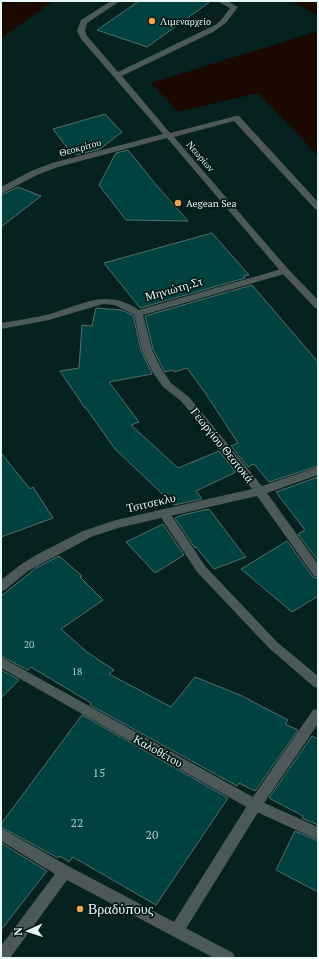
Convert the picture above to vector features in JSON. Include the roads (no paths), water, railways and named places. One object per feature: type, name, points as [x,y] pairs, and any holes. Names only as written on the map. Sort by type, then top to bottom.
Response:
[{"type":"street","name":"Νεωρίων","points":[[116,1],[84,22],[81,31],[84,37],[285,271],[318,306]]},
{"type":"street","points":[[117,75],[153,60],[181,44],[218,27],[229,17],[234,7],[221,1]]},
{"type":"street","name":"Θεοκρίτου","points":[[1,191],[34,173],[54,165],[168,134],[236,118],[318,207]]},
{"type":"street","name":"Μηνιώτη.Στ","points":[[1,326],[54,316],[95,302],[111,301],[128,306],[138,313],[285,271]]},
{"type":"street","name":"Γεωργίου Θεοτοκά","points":[[138,313],[147,350],[156,369],[167,385],[185,400],[260,491],[318,573]]},
{"type":"street","name":"Τσιτσεκλυ","points":[[1,587],[24,568],[87,534],[116,524],[260,491],[318,471]]},
{"type":"street","points":[[164,513],[201,569],[273,645],[318,683]]},
{"type":"street","name":"Καλοθέτου","points":[[1,662],[255,806],[318,834]]},
{"type":"street","points":[[177,930],[255,806],[318,714]]},
{"type":"street","points":[[1,834],[65,872],[228,958]]},
{"type":"street","points":[[1,958],[65,872]]},
{"type":"place","name":"Λιμεναρχείο","points":[[152,21]]},
{"type":"place","name":"Aegean Sea","points":[[178,203]]},
{"type":"place","name":"Βραδύπους","points":[[80,909]]}]
